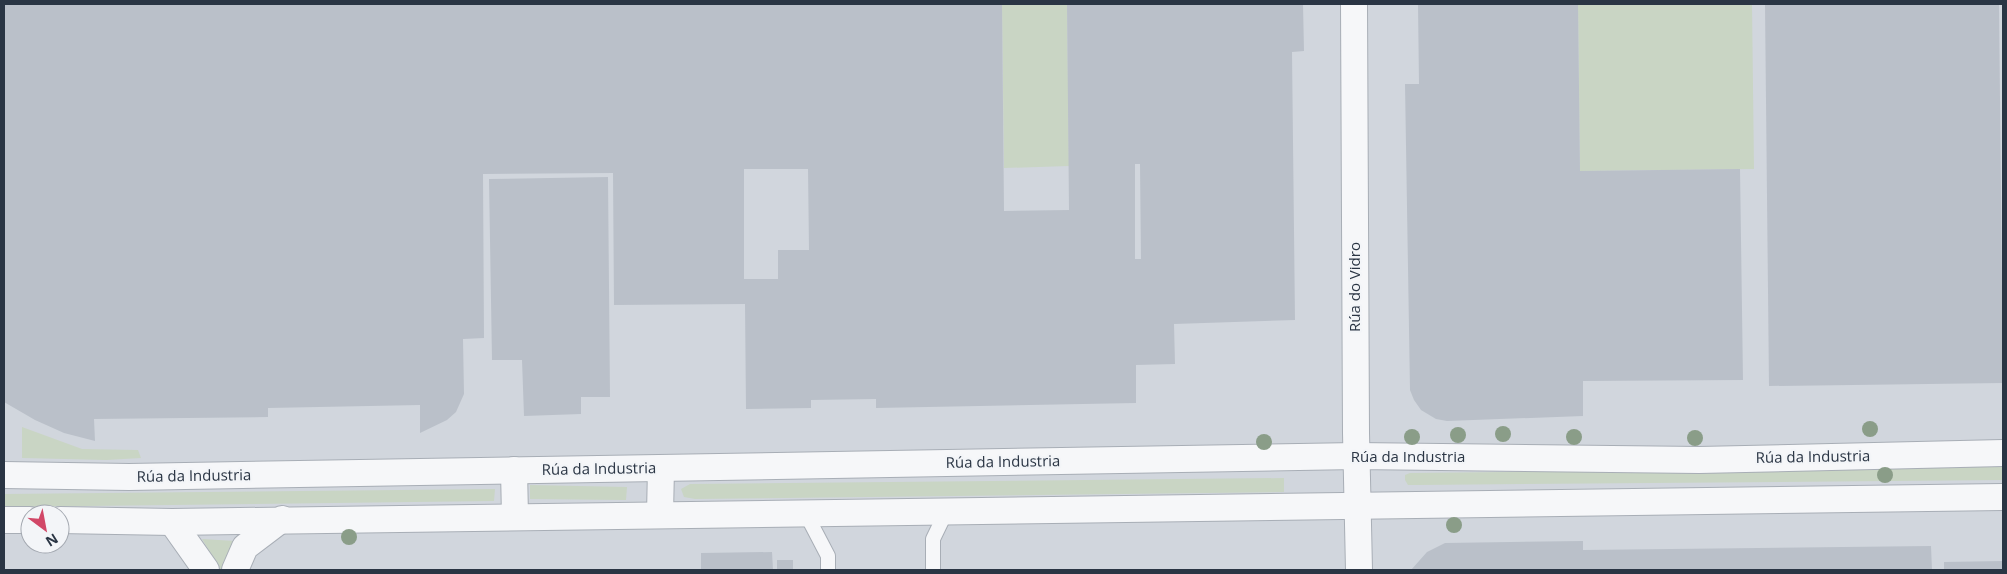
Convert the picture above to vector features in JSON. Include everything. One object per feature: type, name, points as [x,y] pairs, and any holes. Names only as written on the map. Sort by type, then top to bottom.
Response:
[{"type":"street","name":"Rúa do Vidro","points":[[1354,4],[1356,456],[1359,570]]},
{"type":"street","name":"Rúa da Industria","points":[[4,475],[129,477],[1356,456],[1699,460],[2003,453]]},
{"type":"street","points":[[660,514],[661,468]]},
{"type":"street","points":[[514,470],[514,516]]},
{"type":"street","points":[[70,520],[172,522],[2003,497]]},
{"type":"street","points":[[235,570],[245,548],[282,519]]},
{"type":"street","points":[[4,520],[20,520]]},
{"type":"street","points":[[172,522],[206,570]]},
{"type":"lane","points":[[933,570],[933,539],[947,510]]},
{"type":"lane","points":[[805,512],[828,556],[828,570]]},
{"type":"shaded area","points":[[4,4],[2003,4],[2003,570],[4,570]]},
{"type":"green space","points":[[1002,4],[1067,4],[1069,166],[1004,168]]},
{"type":"green space","points":[[1578,4],[1752,4],[1754,169],[1580,171]]},
{"type":"green space","points":[[22,427],[82,449],[138,450],[141,458],[106,460],[22,458]]},
{"type":"green space","points":[[2003,466],[2003,480],[1408,485],[1405,480],[1405,475],[1410,473]]},
{"type":"green space","points":[[1284,478],[1284,492],[695,499],[684,497],[681,489],[690,484]]},
{"type":"green space","points":[[530,485],[627,487],[626,500],[530,499]]},
{"type":"green space","points":[[495,489],[494,501],[70,506],[70,504],[20,504],[20,507],[4,507],[4,494]]},
{"type":"green space","points":[[202,539],[235,541],[221,570]]},
{"type":"building","points":[[4,4],[1002,4],[1004,211],[1069,210],[1067,4],[1303,4],[1304,51],[1292,52],[1295,320],[1174,324],[1175,364],[1136,365],[1136,403],[876,408],[876,399],[811,400],[811,408],[746,409],[745,304],[614,305],[613,173],[483,174],[484,338],[463,339],[464,394],[456,412],[447,420],[420,433],[420,405],[268,408],[268,417],[94,419],[95,441],[64,433],[35,420],[4,402]],"holes":[[[1135,164],[1140,164],[1141,259],[1135,259]],[[744,169],[808,169],[809,250],[778,250],[778,279],[744,279]]]},
{"type":"building","points":[[1418,4],[1578,4],[1580,171],[1740,169],[1743,380],[1583,381],[1583,416],[1447,421],[1436,419],[1421,410],[1410,390],[1405,84],[1419,84]]},
{"type":"building","points":[[1765,4],[1999,4],[2003,383],[1769,386]]},
{"type":"building","points":[[608,177],[610,397],[581,397],[581,414],[524,416],[522,360],[492,360],[489,179]]},
{"type":"building","points":[[1583,541],[1583,550],[1931,546],[1932,570],[1411,570],[1427,552],[1445,543]]},
{"type":"building","points":[[772,552],[773,570],[701,570],[701,553]]},
{"type":"building","points":[[777,560],[793,560],[793,570],[777,570]]},
{"type":"building","points":[[2003,561],[2003,570],[1944,570],[1944,562]]}]
